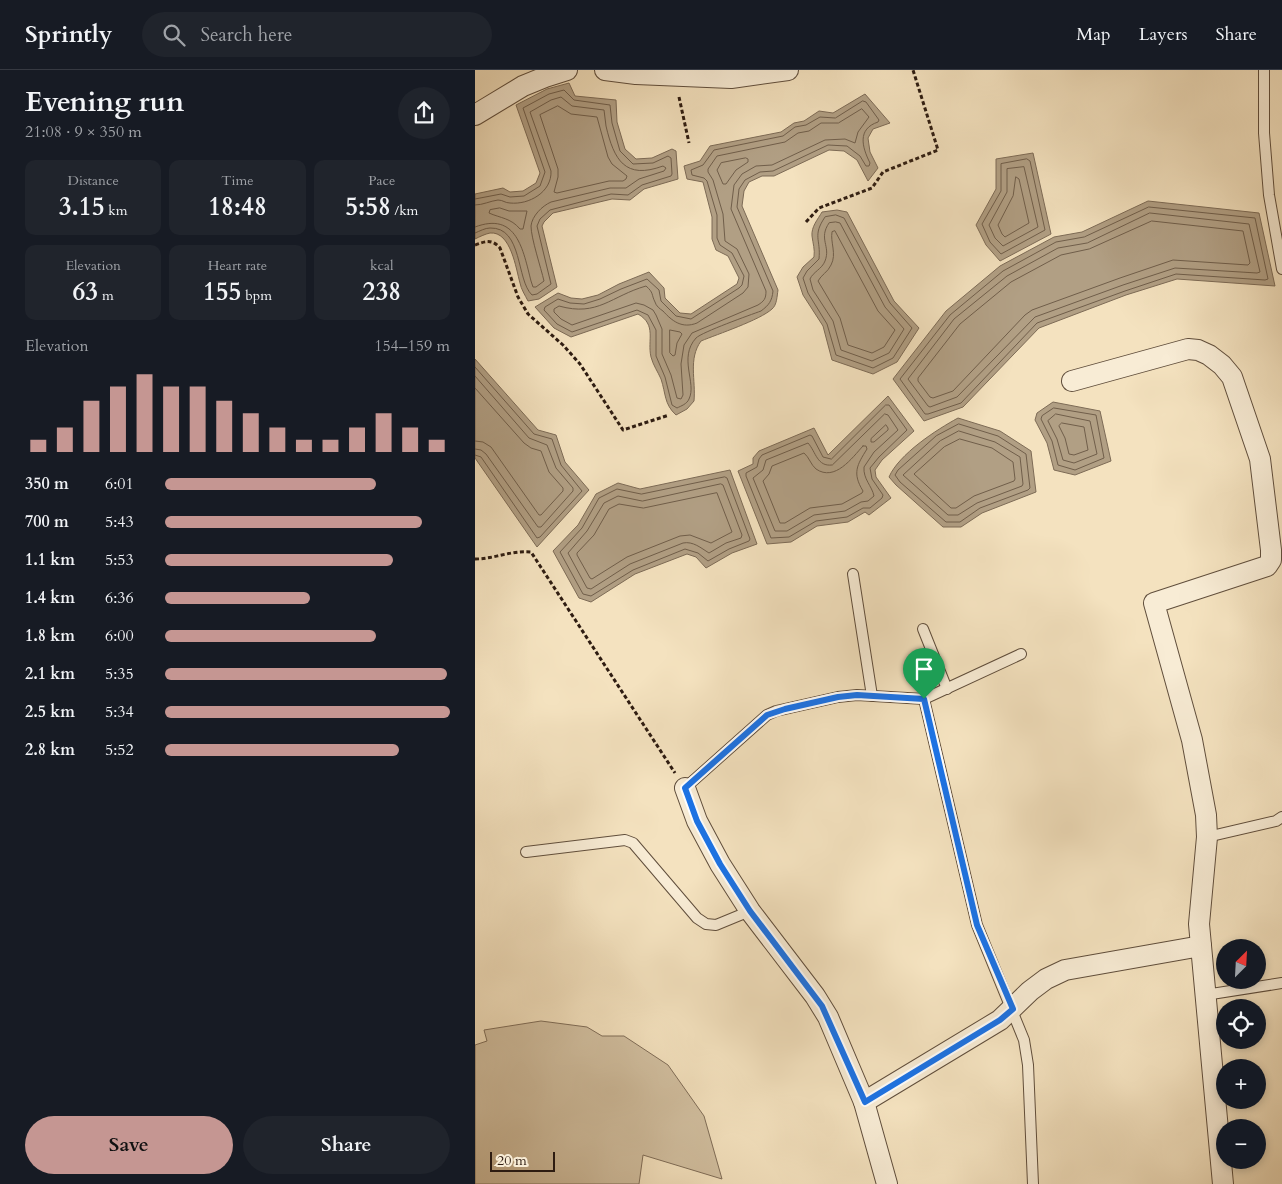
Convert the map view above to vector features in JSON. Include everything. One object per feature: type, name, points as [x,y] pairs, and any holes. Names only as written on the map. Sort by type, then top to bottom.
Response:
[{"type":"street","points":[[475,115],[523,86],[567,70]]},
{"type":"street","points":[[605,70],[636,74],[731,78],[788,70]]},
{"type":"street","points":[[1072,381],[1188,348],[1209,355],[1222,365],[1232,377],[1256,444],[1263,476],[1271,550],[1271,560],[1267,566],[1153,603],[1192,740],[1204,799],[1207,837],[1199,915],[1223,1184]]},
{"type":"street","points":[[685,788],[708,844],[750,911],[822,1006],[865,1102],[887,1184]]},
{"type":"street","points":[[865,1102],[1000,1020],[1030,991],[1046,979],[1065,970],[1201,946]]},
{"type":"lane","points":[[1264,70],[1264,132],[1269,196],[1282,269]]},
{"type":"lane","points":[[853,574],[872,696]]},
{"type":"lane","points":[[923,629],[947,689]]},
{"type":"lane","points":[[685,788],[767,715],[838,697],[857,695],[924,699],[1021,654]]},
{"type":"lane","points":[[924,699],[977,925],[1013,1009],[1024,1040],[1028,1065],[1033,1184]]},
{"type":"lane","points":[[1207,837],[1276,821],[1282,817]]},
{"type":"lane","points":[[526,852],[625,840],[633,843],[697,918],[706,924],[715,925],[750,911]]},
{"type":"lane","points":[[1205,995],[1282,983]]},
{"type":"path","points":[[806,222],[819,208],[871,188],[883,172],[938,150],[913,70]]},
{"type":"path","points":[[675,76],[689,143]]},
{"type":"path","points":[[475,245],[488,241],[495,242],[501,248],[518,297],[528,314],[563,345],[580,364],[623,430],[669,415]]},
{"type":"path","points":[[475,559],[488,559],[520,551],[531,552],[685,788]]},
{"type":"shaded area","points":[[541,1021],[587,1027],[602,1036],[624,1036],[668,1065],[704,1116],[722,1179],[643,1155],[639,1184],[475,1184],[475,1045],[487,1041],[484,1030]]},
{"type":"water","points":[[569,83],[575,96],[616,100],[617,122],[625,149],[636,159],[652,158],[672,149],[676,151],[678,179],[644,189],[630,200],[612,199],[553,213],[542,226],[557,287],[539,299],[528,301],[521,288],[508,244],[503,238],[497,234],[490,233],[475,239],[475,194],[503,188],[510,192],[523,191],[536,183],[540,173],[516,105],[547,89]]},
{"type":"water","points":[[865,94],[890,123],[873,129],[868,138],[870,152],[878,168],[868,181],[857,160],[844,151],[829,150],[774,176],[762,176],[749,182],[744,191],[742,206],[778,290],[776,303],[772,309],[758,318],[701,341],[695,355],[693,370],[694,401],[687,409],[676,415],[669,407],[661,379],[651,357],[650,333],[644,318],[638,314],[571,337],[554,328],[535,307],[558,293],[571,298],[582,299],[598,295],[649,272],[664,288],[665,298],[680,313],[691,314],[737,284],[739,278],[728,256],[716,250],[712,239],[712,217],[703,182],[687,179],[684,166],[700,161],[710,146],[781,132],[794,123],[804,121],[819,111],[833,113]]},
{"type":"water","points":[[1033,153],[1051,234],[1000,261],[986,245],[976,225],[996,189],[996,159]]},
{"type":"water","points":[[1148,201],[1259,213],[1275,286],[1177,279],[1126,295],[1039,328],[963,407],[924,421],[893,379],[946,311],[1000,266],[1054,237],[1082,232]]},
{"type":"water","points":[[837,210],[847,212],[894,301],[919,328],[897,362],[873,374],[832,360],[823,326],[803,295],[797,277],[803,267],[814,257],[812,233],[817,220],[822,212]]},
{"type":"water","points":[[475,359],[538,430],[556,435],[565,462],[589,490],[537,547],[475,458]]},
{"type":"water","points":[[888,396],[914,431],[882,460],[875,470],[876,477],[891,498],[869,515],[865,512],[848,522],[817,526],[791,542],[767,544],[738,471],[753,464],[753,458],[759,451],[814,428],[828,455]]},
{"type":"water","points":[[1053,402],[1100,411],[1111,461],[1075,475],[1054,470],[1047,443],[1035,420],[1037,413]]},
{"type":"water","points":[[958,418],[1000,431],[1031,451],[1036,492],[982,513],[961,527],[943,527],[889,477],[894,468],[909,451]]},
{"type":"water","points":[[730,470],[757,544],[732,553],[706,568],[696,557],[687,554],[635,574],[591,602],[579,598],[553,551],[578,525],[596,494],[618,483],[640,489]]},
{"type":"route","points":[[857,695],[924,699],[977,925],[1013,1009],[1000,1020],[865,1102],[822,1006],[750,911],[720,864],[697,821],[685,788],[767,715],[776,711],[838,697],[857,695]]}]
